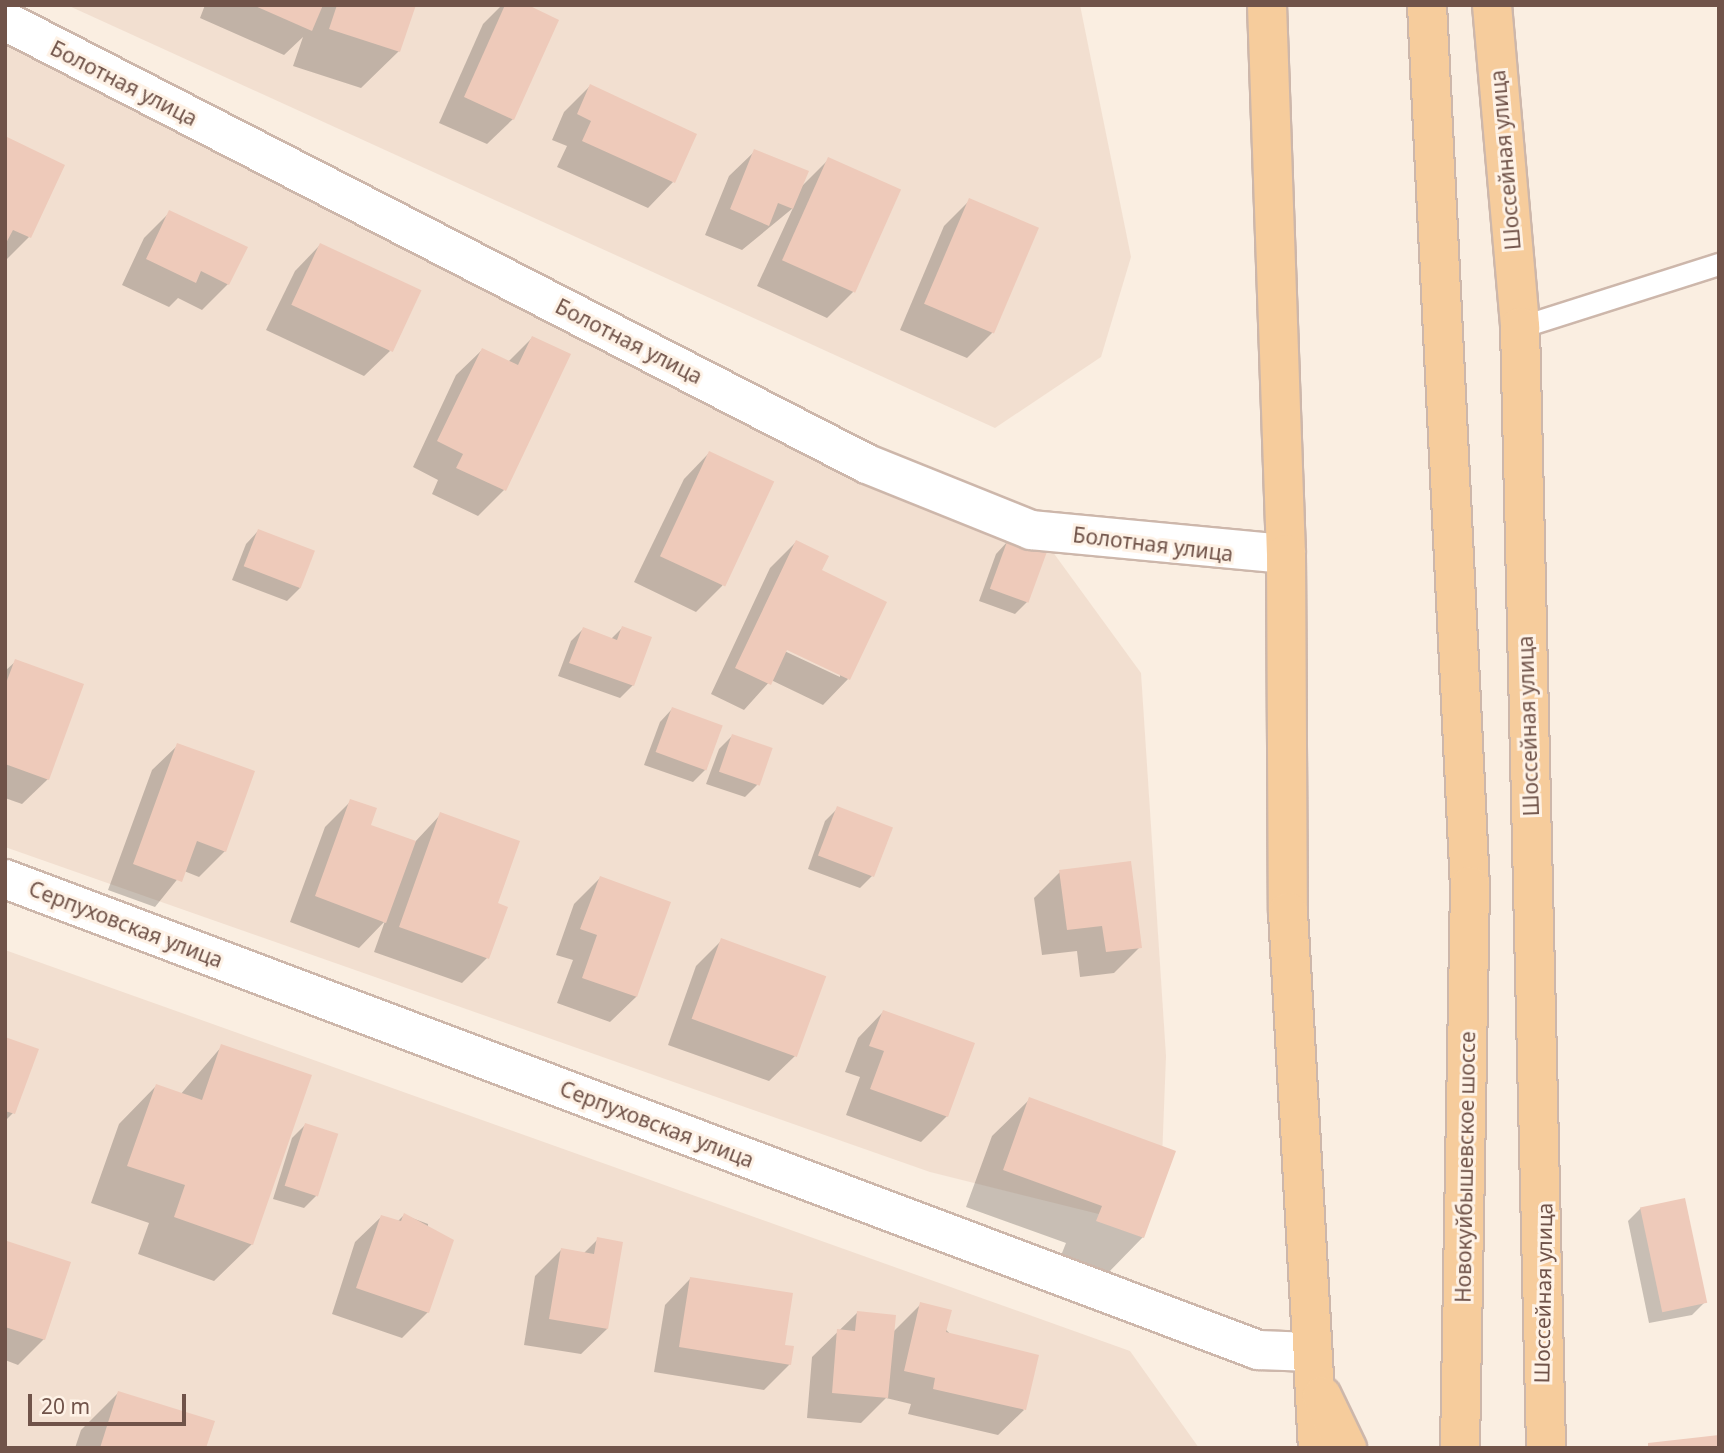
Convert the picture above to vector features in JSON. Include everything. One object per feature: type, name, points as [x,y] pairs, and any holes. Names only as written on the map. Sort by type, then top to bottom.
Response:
[{"type":"main road","points":[[1267,5],[1286,554],[1288,912],[1318,1448]]},
{"type":"main road","name":"Новокуйбышевское шоссе","points":[[1427,5],[1470,886],[1460,1448]]},
{"type":"main road","name":"Шоссейная улица","points":[[1492,5],[1520,327],[1527,742],[1545,1208],[1541,1403],[1546,1448]]},
{"type":"main road","points":[[1313,1365],[1347,1448]]},
{"type":"main road","points":[[1516,1448],[1541,1403]]},
{"type":"street","name":"Болотная улица","points":[[5,21],[867,464],[1031,530],[1234,554],[1286,554]]},
{"type":"street","name":"Серпуховская улица","points":[[5,879],[1258,1350],[1313,1365]]},
{"type":"lane","points":[[1520,327],[1719,264]]},
{"type":"shaded area","points":[[67,5],[1080,5],[1131,257],[1101,357],[995,428]]},
{"type":"shaded area","points":[[5,33],[1047,544],[1141,673],[1166,1056],[1161,1184],[1127,1221],[930,1172],[5,847]]},
{"type":"shaded area","points":[[5,950],[1130,1351],[1199,1448],[5,1448]]},
{"type":"building","points":[[253,5],[323,5],[312,31]]},
{"type":"building","points":[[337,5],[416,5],[400,52],[329,29]]},
{"type":"building","points":[[505,5],[528,5],[559,20],[514,120],[464,97]]},
{"type":"building","points":[[590,84],[697,134],[675,183],[582,141],[591,121],[577,114]]},
{"type":"building","points":[[5,136],[65,165],[31,238],[13,230],[5,245]]},
{"type":"building","points":[[754,149],[809,171],[793,209],[778,203],[769,226],[730,209]]},
{"type":"building","points":[[828,157],[901,190],[855,293],[782,260]]},
{"type":"building","points":[[969,198],[1039,228],[994,334],[924,304]]},
{"type":"building","points":[[169,210],[248,247],[229,285],[201,271],[196,283],[146,259]]},
{"type":"building","points":[[320,243],[422,290],[393,352],[291,305]]},
{"type":"building","points":[[532,336],[571,354],[506,491],[456,468],[463,454],[437,441],[482,348],[518,365]]},
{"type":"building","points":[[709,451],[774,481],[725,587],[660,556]]},
{"type":"building","points":[[258,529],[315,551],[301,588],[244,566]]},
{"type":"building","points":[[1008,539],[1047,553],[1028,603],[990,589]]},
{"type":"building","points":[[796,540],[829,556],[822,570],[887,602],[850,680],[787,650],[771,685],[735,668]]},
{"type":"building","points":[[622,626],[652,637],[634,686],[569,663],[583,627],[617,640]]},
{"type":"building","points":[[15,659],[84,684],[49,780],[5,764],[5,686]]},
{"type":"building","points":[[672,707],[723,725],[706,771],[656,752]]},
{"type":"building","points":[[732,734],[773,748],[760,786],[719,772]]},
{"type":"building","points":[[177,743],[255,771],[226,852],[197,841],[182,882],[133,864]]},
{"type":"building","points":[[350,799],[377,808],[371,825],[416,841],[386,923],[315,896]]},
{"type":"building","points":[[837,806],[893,828],[874,877],[818,855]]},
{"type":"building","points":[[440,812],[520,841],[498,903],[508,907],[489,959],[399,927]]},
{"type":"building","points":[[1131,861],[1142,948],[1106,952],[1102,926],[1067,930],[1059,870]]},
{"type":"building","points":[[600,876],[671,902],[637,997],[582,978],[597,935],[580,929]]},
{"type":"building","points":[[721,938],[826,976],[797,1057],[692,1019]]},
{"type":"building","points":[[883,1010],[975,1043],[948,1117],[870,1089],[884,1051],[869,1046]]},
{"type":"building","points":[[5,1037],[39,1049],[15,1114],[5,1111]]},
{"type":"building","points":[[221,1044],[312,1075],[253,1245],[174,1217],[185,1185],[127,1166],[156,1084],[202,1100]]},
{"type":"building","points":[[1029,1097],[1176,1151],[1144,1238],[1096,1221],[1102,1206],[1003,1170]]},
{"type":"building","points":[[305,1123],[338,1134],[318,1197],[285,1186]]},
{"type":"building","points":[[1685,1198],[1707,1303],[1662,1312],[1640,1208]]},
{"type":"building","points":[[404,1213],[454,1240],[429,1313],[356,1288],[381,1215],[401,1221]]},
{"type":"building","points":[[597,1237],[623,1242],[608,1329],[549,1319],[561,1248],[594,1254]]},
{"type":"building","points":[[7,1241],[71,1262],[45,1340],[5,1327]]},
{"type":"building","points":[[690,1277],[793,1293],[785,1345],[794,1346],[791,1365],[679,1347]]},
{"type":"building","points":[[920,1302],[952,1310],[946,1332],[1039,1355],[1026,1410],[933,1389],[935,1378],[904,1371]]},
{"type":"building","points":[[857,1311],[896,1315],[888,1398],[832,1393],[837,1329],[855,1331]]},
{"type":"building","points":[[118,1391],[215,1421],[206,1448],[100,1448]]},
{"type":"building","points":[[1719,1435],[1719,1448],[1648,1448],[1648,1443]]}]
